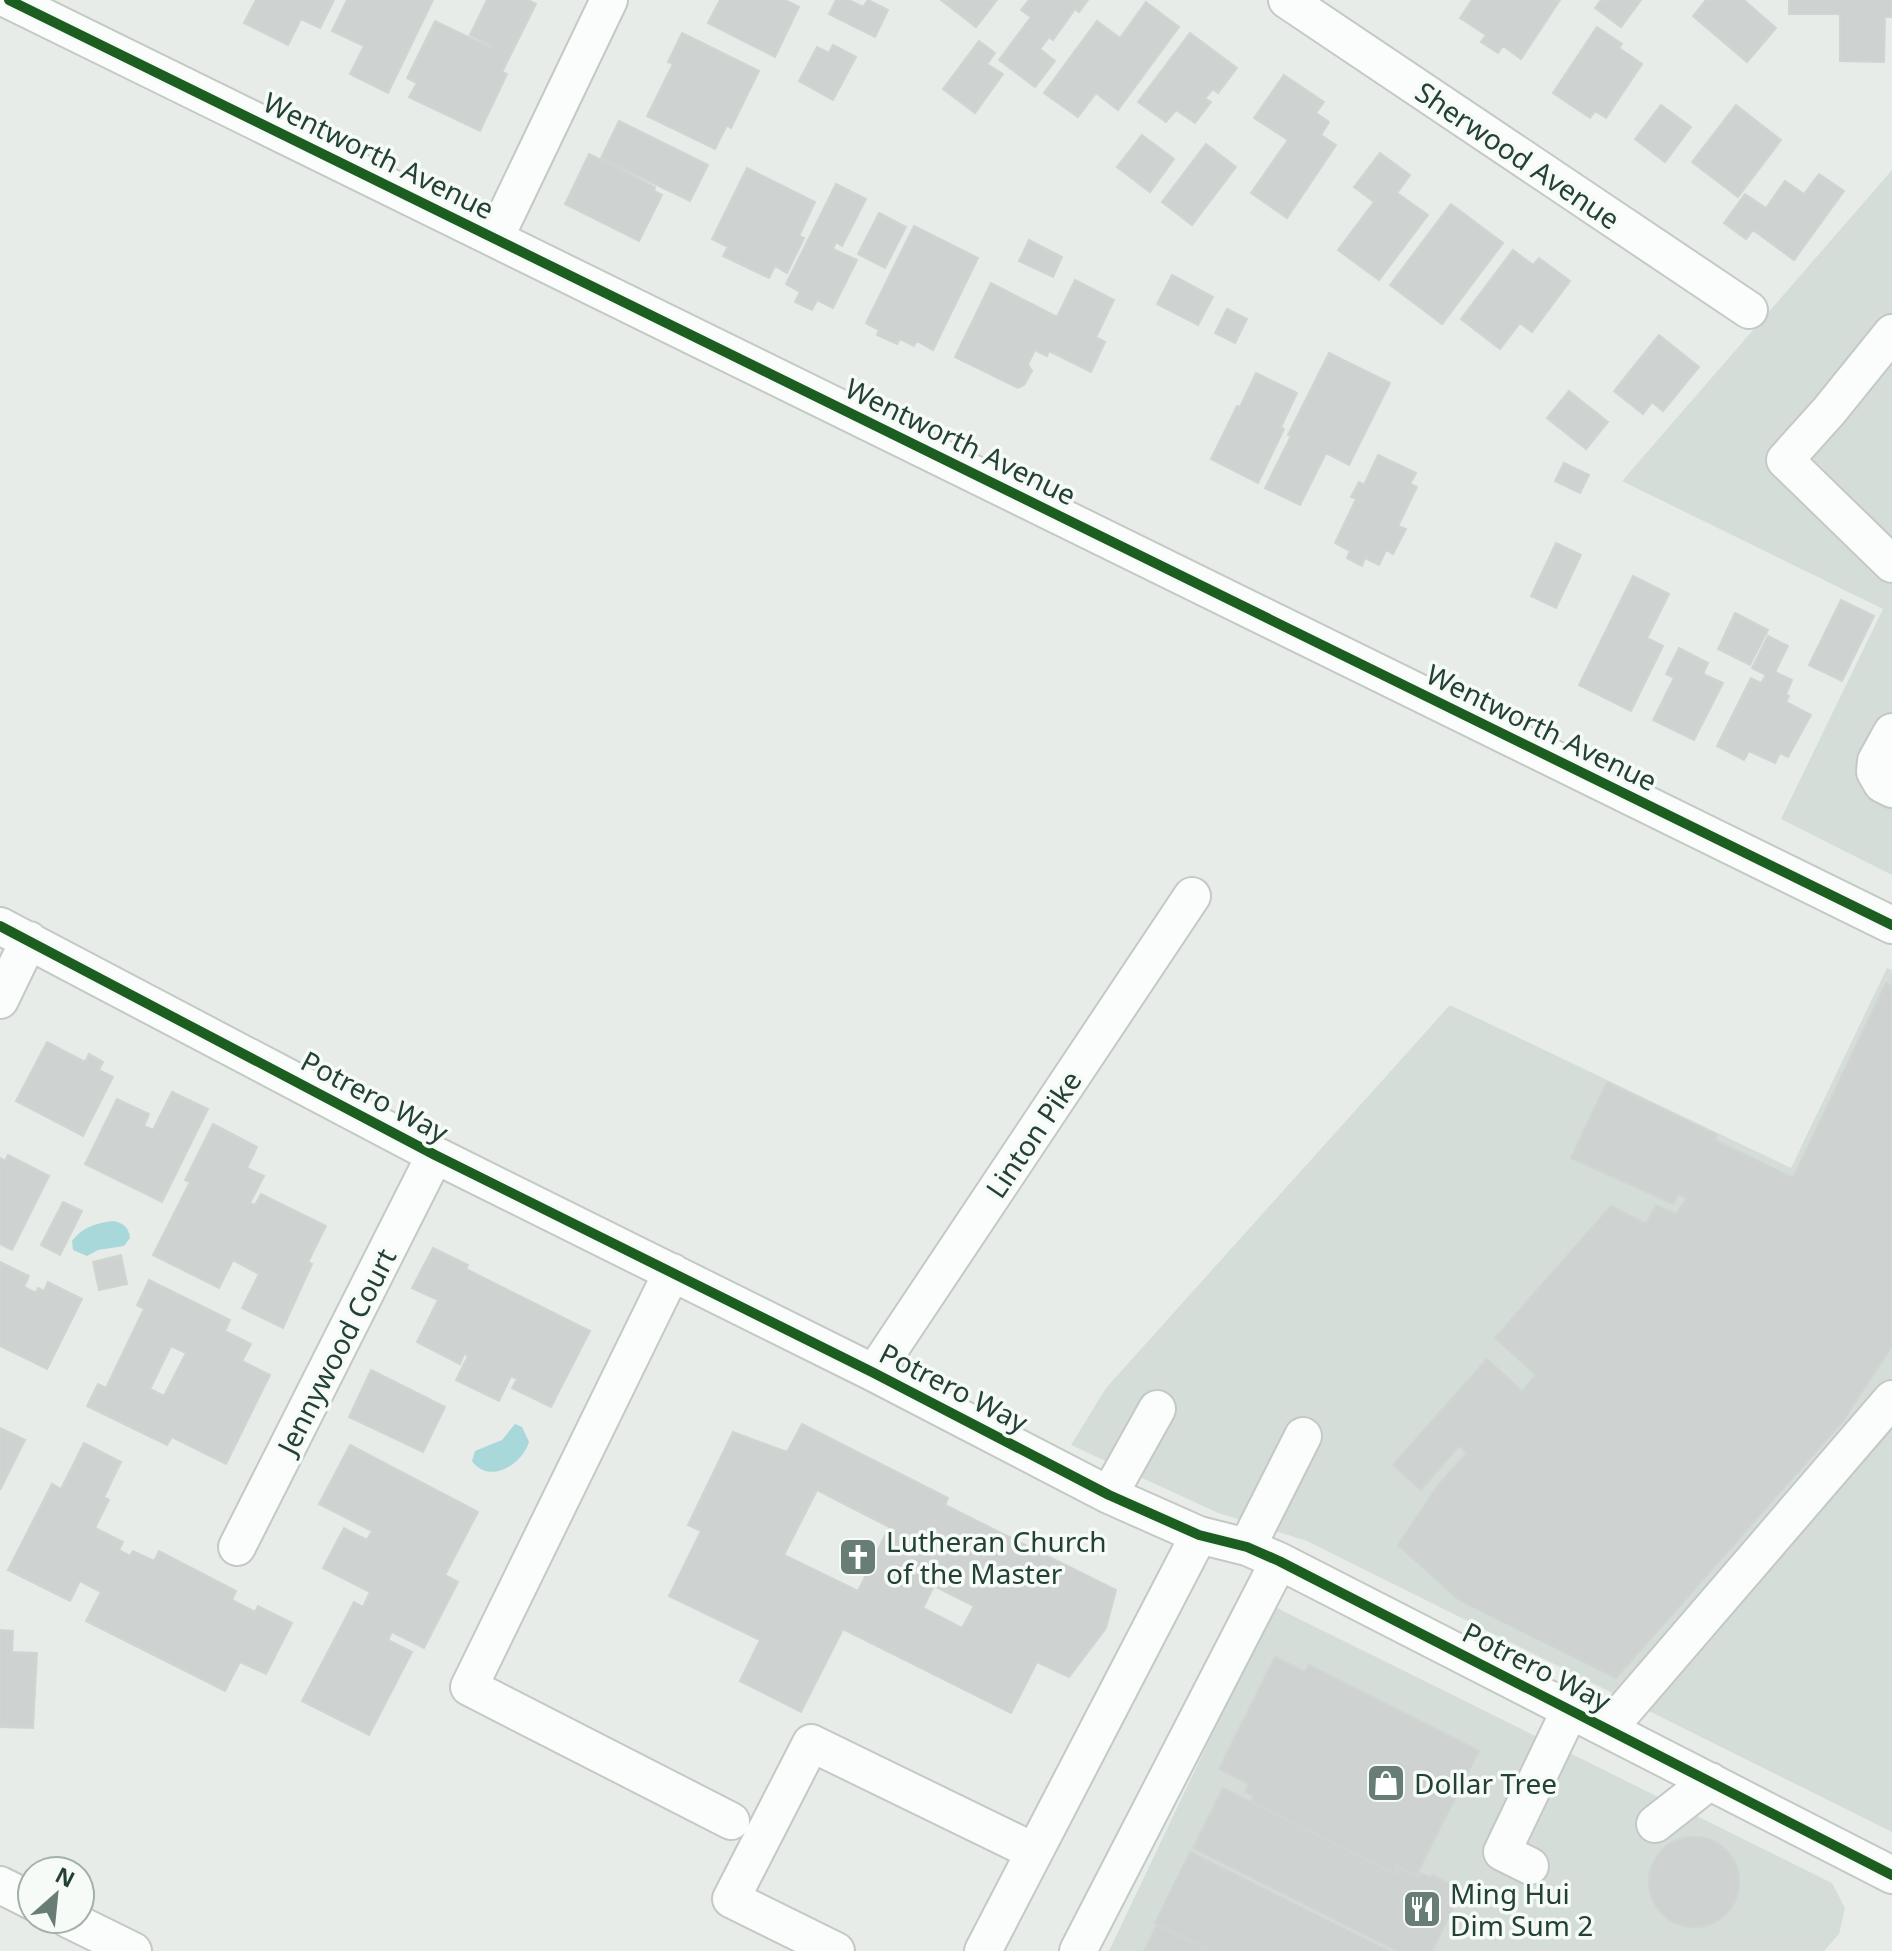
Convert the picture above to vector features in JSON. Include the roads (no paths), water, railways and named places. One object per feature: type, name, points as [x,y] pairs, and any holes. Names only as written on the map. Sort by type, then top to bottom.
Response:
[{"type":"street","name":"Wentworth Avenue","points":[[9,0],[1892,925]]},
{"type":"street","points":[[495,238],[609,0]]},
{"type":"street","name":"Sherwood Avenue","points":[[1287,0],[1749,310]]},
{"type":"street","points":[[1892,333],[1785,460],[1892,564]]},
{"type":"street","points":[[1892,732],[1876,761],[1875,772],[1882,784],[1892,789]]},
{"type":"street","name":"Linton Pike","points":[[874,1373],[1192,896]]},
{"type":"street","points":[[0,1000],[14,933]]},
{"type":"street","name":"Potrero Way","points":[[14,933],[435,1155],[874,1373],[1109,1495],[1199,1535],[1263,1554],[1892,1875]]},
{"type":"street","name":"Jennywood Court","points":[[237,1547],[435,1155]]},
{"type":"street","points":[[672,1272],[469,1687],[731,1821]]},
{"type":"street","points":[[1608,1729],[1892,1399]]},
{"type":"street","points":[[1109,1495],[1157,1409]]},
{"type":"street","points":[[1078,1951],[1263,1554],[1303,1436]]},
{"type":"street","points":[[983,1951],[1199,1535]]},
{"type":"street","points":[[1530,1866],[1502,1852],[1570,1710]]},
{"type":"street","points":[[836,1951],[731,1899],[811,1743],[1033,1851]]},
{"type":"street","points":[[1655,1824],[1710,1781]]},
{"type":"street","points":[[96,1933],[133,1951]]},
{"type":"water","points":[[113,1221],[127,1228],[130,1238],[124,1246],[98,1250],[87,1256],[73,1250],[72,1241],[80,1232]]},
{"type":"water","points":[[515,1424],[522,1427],[529,1442],[520,1458],[496,1472],[479,1468],[472,1461],[475,1451],[502,1440]]},
{"type":"place","name":"Lutheran Church of the Master","points":[[858,1557]]},
{"type":"place","name":"Dollar Tree","points":[[1386,1783]]},
{"type":"place","name":"Ming Hui Dim Sum 2","points":[[1422,1909]]}]
